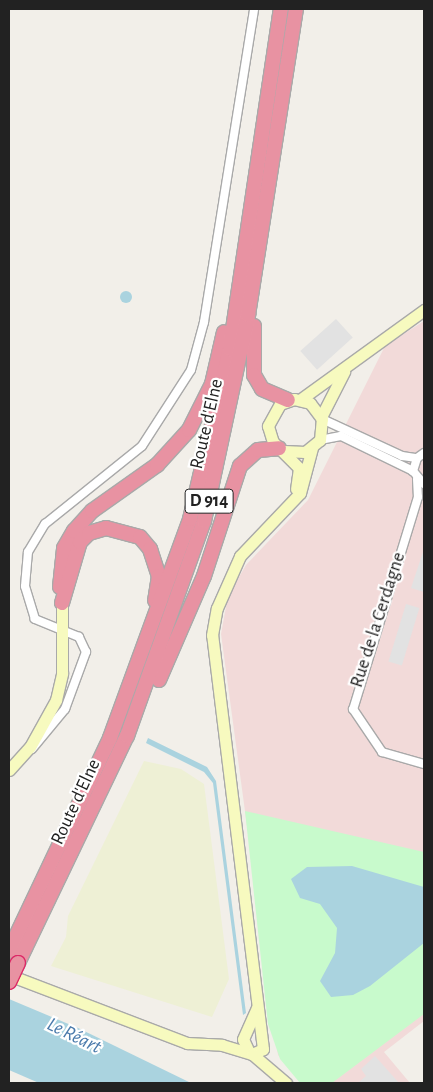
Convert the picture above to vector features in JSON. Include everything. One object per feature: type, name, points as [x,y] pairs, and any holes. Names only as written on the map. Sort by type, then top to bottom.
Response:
[{"type":"highway","name":"Route d'Elne","points":[[9,951],[110,738],[179,554],[217,416],[281,9]]},
{"type":"highway","name":"Route d'Elne","points":[[9,982],[85,826],[148,685],[204,521],[248,316],[297,9]]},
{"type":"highway","points":[[294,400],[262,388],[252,360],[297,9]]},
{"type":"highway","points":[[62,603],[59,569],[74,531],[92,511],[170,454],[198,413],[212,384],[249,221]]},
{"type":"highway","points":[[85,826],[152,695],[204,576],[240,466],[258,450],[282,450]]},
{"type":"highway","points":[[9,951],[142,642],[159,588],[150,549],[140,537],[124,530],[89,533],[70,564],[62,603]]},
{"type":"main road","points":[[286,508],[297,488],[298,468],[282,450],[268,426],[274,410],[294,400],[424,310]]},
{"type":"main road","points":[[287,1083],[265,1046],[257,1008],[212,635],[217,608],[240,556],[286,508],[308,475],[322,418],[353,359]]},
{"type":"main road","points":[[294,400],[322,418]]},
{"type":"main road","points":[[282,450],[298,454],[316,444]]},
{"type":"main road","points":[[12,768],[39,734],[56,700],[62,673],[62,603]]},
{"type":"main road","points":[[9,975],[156,1034],[199,1045],[222,1045],[251,1053],[265,1046]]},
{"type":"main road","points":[[257,1008],[246,1034],[244,1047],[287,1083]]},
{"type":"main road","points":[[222,1045],[246,1034],[263,1034]]},
{"type":"street","points":[[12,768],[49,734],[80,674],[83,642],[62,630],[35,619],[25,586],[28,552],[45,524],[142,446],[191,370],[204,322],[254,9]]},
{"type":"street","points":[[322,418],[402,456],[417,458]]},
{"type":"street","points":[[316,444],[341,436],[413,471],[417,479],[424,484]]},
{"type":"street","points":[[413,471],[417,458],[424,453]]},
{"type":"street","name":"Rue de la Cerdagne","points":[[417,479],[418,497],[353,698],[353,709],[382,752],[424,764]]},
{"type":"street","name":"Rue de la Cerdagne","points":[[418,497],[424,490]]},
{"type":"shaded area","points":[[336,319],[353,338],[317,370],[300,351]]},
{"type":"shaded area","points":[[424,321],[424,1021],[384,1052],[410,1083],[305,1083],[278,1055],[221,634],[228,596],[246,565],[308,500],[385,346]]},
{"type":"shaded area","points":[[424,552],[424,592],[411,588]]},
{"type":"shaded area","points":[[406,604],[419,608],[402,665],[388,661]]},
{"type":"shaded area","points":[[375,1056],[399,1083],[358,1083],[366,1076],[361,1069]]},
{"type":"green space","points":[[144,761],[181,769],[204,784],[229,979],[212,1017],[51,966],[66,937],[68,916]]},
{"type":"green space","points":[[245,811],[424,852],[424,1014],[332,1083],[300,1083],[280,1059],[268,1024]]},
{"type":"water","points":[[126,291],[132,297],[126,303],[120,297]]},
{"type":"water","points":[[148,738],[207,767],[216,781],[246,1013],[243,1015],[213,783],[204,772],[146,743]]},
{"type":"water","points":[[352,866],[424,887],[424,943],[370,986],[353,995],[331,997],[320,981],[335,953],[337,928],[320,904],[300,898],[291,879],[307,867]]},
{"type":"water","name":"Le Réart","points":[[9,999],[78,1028],[191,1083],[39,1083],[9,1070]]}]
